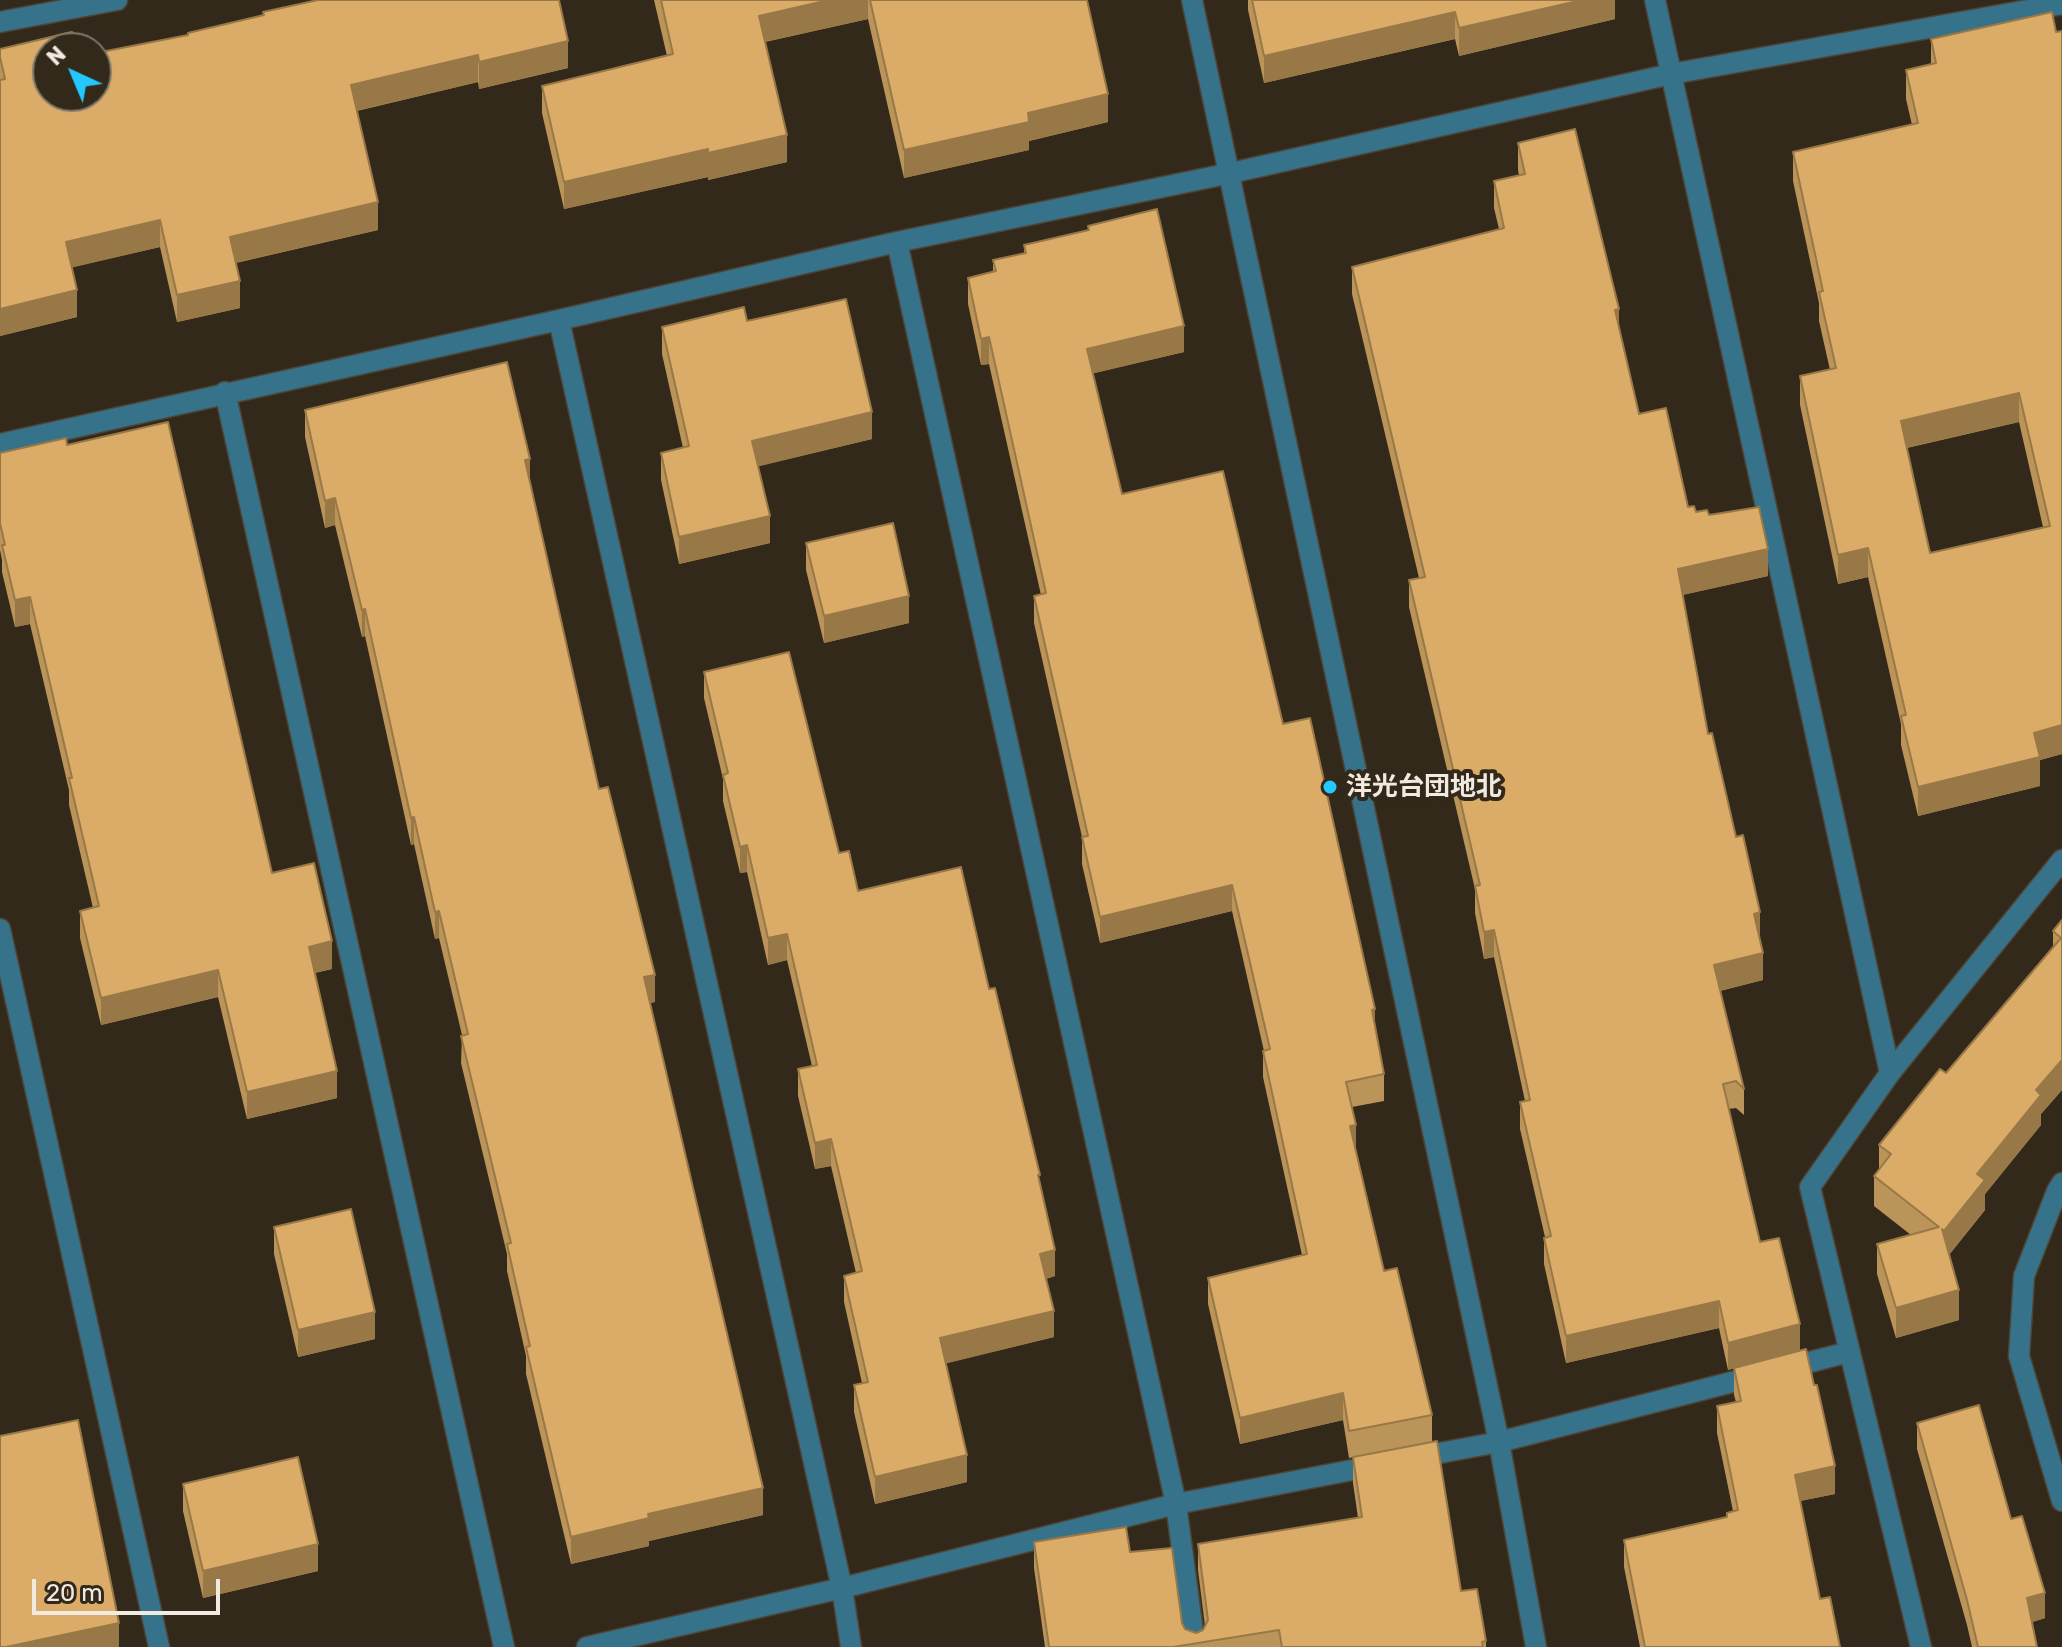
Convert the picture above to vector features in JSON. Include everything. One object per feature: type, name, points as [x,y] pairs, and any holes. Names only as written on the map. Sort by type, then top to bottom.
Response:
[{"type":"street","points":[[0,22],[117,0]]},
{"type":"street","points":[[1192,0],[1499,1442],[1536,1647]]},
{"type":"street","points":[[1655,0],[1890,1073]]},
{"type":"street","points":[[0,444],[897,242],[1231,173],[1671,74],[2062,4]]},
{"type":"street","points":[[897,242],[1176,1504],[1195,1647]]},
{"type":"street","points":[[559,320],[842,1588],[851,1647]]},
{"type":"street","points":[[225,392],[504,1647]]},
{"type":"street","points":[[1921,1647],[1810,1187],[1890,1073],[2062,860]]},
{"type":"street","points":[[0,929],[159,1647]]},
{"type":"street","points":[[2062,1183],[2024,1276],[2019,1356],[2062,1501]]},
{"type":"street","points":[[587,1647],[842,1588],[1176,1504],[1499,1442],[1849,1352]]},
{"type":"building","points":[[318,0],[559,0],[568,41],[479,62],[478,55],[351,85],[378,202],[230,237],[240,281],[177,295],[160,220],[66,242],[77,290],[0,309],[0,80],[5,79],[0,49],[32,41],[32,112],[112,112],[112,50],[188,35],[264,15],[263,12]]},
{"type":"building","points":[[661,0],[829,0],[759,16],[787,135],[708,153],[708,149],[564,182],[542,86],[673,54]]},
{"type":"building","points":[[870,0],[1087,0],[1108,94],[1028,113],[1029,122],[904,150]]},
{"type":"building","points":[[1252,0],[1582,0],[1459,28],[1455,12],[1264,56]]},
{"type":"building","points":[[2052,12],[2056,32],[2062,31],[2062,725],[2034,733],[2040,757],[1918,787],[1901,716],[1906,715],[1868,548],[1838,555],[1800,376],[1836,368],[1793,152],[1918,123],[1906,70],[1936,63],[1931,39]],"holes":[[[2019,393],[2050,526],[1930,553],[1901,421]]]},
{"type":"building","points":[[1575,129],[1619,309],[1615,310],[1639,414],[1666,408],[1688,507],[1694,506],[1696,512],[1707,510],[1709,515],[1759,507],[1768,549],[1678,569],[1708,734],[1712,733],[1736,837],[1743,835],[1760,912],[1754,914],[1763,953],[1714,965],[1744,1089],[1736,1081],[1723,1084],[1760,1242],[1779,1238],[1800,1324],[1728,1343],[1719,1301],[1566,1336],[1544,1238],[1551,1236],[1520,1102],[1530,1100],[1494,930],[1484,932],[1475,886],[1480,885],[1409,580],[1425,577],[1352,267],[1504,228],[1494,181],[1525,174],[1518,143]]},
{"type":"building","points":[[1157,209],[1184,326],[1087,349],[1122,494],[1223,471],[1283,724],[1310,718],[1375,1009],[1372,1010],[1384,1074],[1346,1082],[1356,1125],[1350,1126],[1384,1271],[1397,1268],[1432,1415],[1349,1431],[1343,1393],[1240,1418],[1208,1278],[1307,1254],[1263,1051],[1270,1049],[1232,885],[1100,917],[1082,837],[1088,836],[1034,596],[1046,593],[989,337],[981,339],[968,278],[996,271],[993,260],[1026,253],[1024,245],[1089,230],[1088,226]]},
{"type":"building","points":[[846,299],[872,412],[752,441],[770,516],[679,537],[661,453],[689,446],[662,327],[744,307],[747,321]]},
{"type":"building","points":[[507,362],[530,459],[525,460],[599,789],[608,787],[655,975],[644,977],[763,1488],[648,1514],[649,1518],[571,1537],[526,1347],[530,1346],[507,1244],[511,1243],[461,1036],[468,1034],[439,911],[435,912],[414,817],[411,818],[365,609],[362,610],[335,498],[325,501],[305,410]]},
{"type":"building","points":[[168,422],[272,873],[314,863],[332,941],[309,947],[337,1071],[247,1092],[218,970],[101,998],[80,911],[99,906],[69,778],[72,778],[30,597],[15,600],[2,545],[5,545],[0,523],[0,453],[66,438],[67,445]]},
{"type":"building","points":[[893,523],[909,596],[824,616],[806,543]]},
{"type":"building","points":[[789,652],[839,853],[849,851],[858,891],[961,867],[989,989],[995,988],[1055,1250],[1040,1254],[1054,1311],[940,1338],[967,1455],[875,1477],[854,1385],[868,1382],[844,1276],[862,1271],[831,1139],[815,1143],[798,1069],[817,1065],[787,934],[768,938],[747,845],[740,847],[723,775],[728,773],[704,672]]},
{"type":"building","points":[[2062,920],[2062,1060],[2036,1090],[2041,1095],[1977,1174],[1985,1180],[1944,1231],[1942,1229],[1959,1290],[1896,1308],[1877,1244],[1939,1227],[1874,1176],[1891,1154],[1879,1145],[1940,1069],[1946,1073],[2061,938],[2053,931]]},
{"type":"building","points":[[351,1209],[375,1312],[298,1330],[274,1227]]},
{"type":"building","points":[[1806,1349],[1835,1466],[1795,1475],[1820,1599],[1830,1597],[1840,1647],[1645,1647],[1624,1540],[1727,1517],[1727,1513],[1738,1510],[1717,1406],[1741,1401],[1734,1368]]},
{"type":"building","points":[[1979,1405],[2011,1519],[2022,1516],[2045,1593],[2027,1598],[2037,1647],[1978,1647],[1917,1423]]},
{"type":"building","points":[[78,1420],[119,1623],[0,1647],[0,1436]]},
{"type":"building","points":[[1437,1441],[1461,1591],[1477,1589],[1486,1641],[1482,1642],[1483,1647],[1282,1647],[1279,1630],[1173,1647],[1049,1647],[1034,1542],[1126,1527],[1130,1552],[1172,1548],[1182,1623],[1185,1629],[1196,1633],[1203,1630],[1208,1620],[1198,1544],[1362,1517],[1353,1457]]},
{"type":"building","points":[[298,1457],[318,1544],[203,1571],[183,1484]]},
{"type":"place","name":"洋光台団地北","points":[[1330,787]]}]
